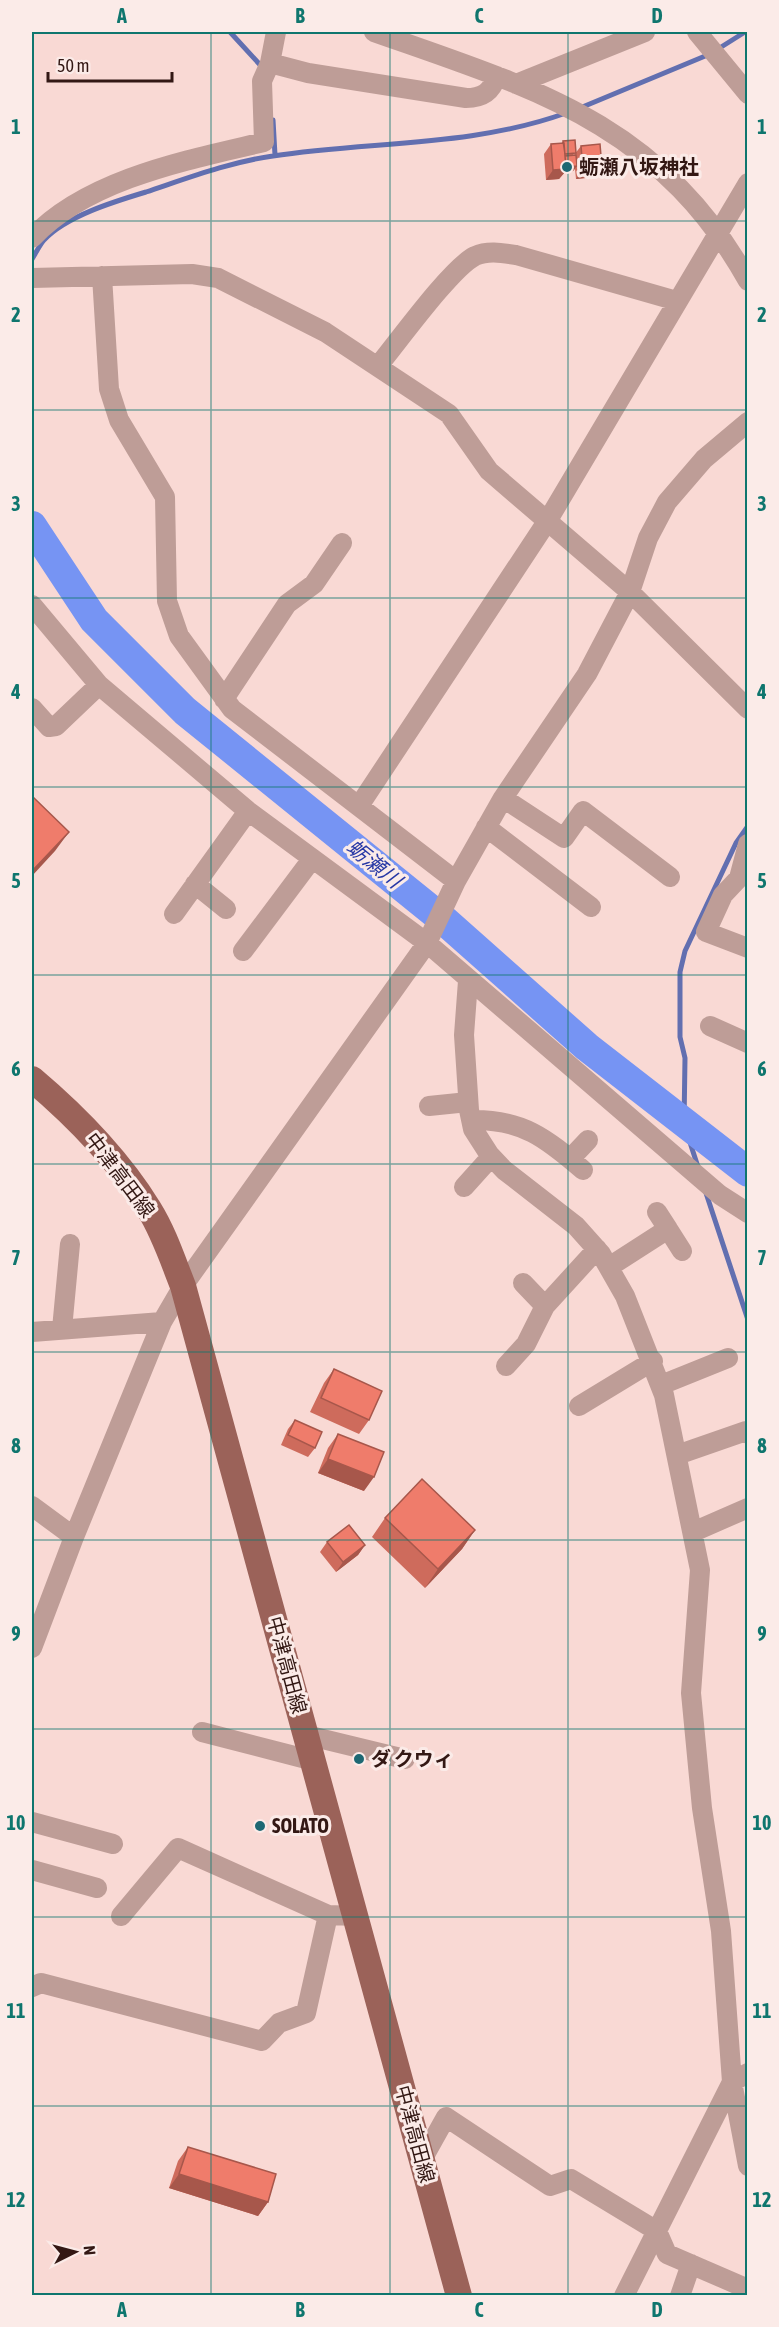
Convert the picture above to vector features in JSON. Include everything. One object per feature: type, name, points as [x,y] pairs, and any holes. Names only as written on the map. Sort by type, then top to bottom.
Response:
[{"type":"main road","name":"中津高田線","points":[[32,1079],[70,1111],[108,1152],[129,1180],[151,1211],[183,1286],[459,2295]]},
{"type":"street","points":[[32,238],[69,208],[113,186],[172,164],[264,142],[267,70],[276,32]]},
{"type":"street","points":[[374,32],[516,84],[588,117],[630,144],[673,181],[717,232],[747,281]]},
{"type":"street","points":[[516,84],[645,32]]},
{"type":"street","points":[[697,32],[747,94]]},
{"type":"street","points":[[267,70],[308,73],[466,98],[477,98],[489,93],[497,76]]},
{"type":"street","points":[[359,806],[548,520],[747,183]]},
{"type":"street","points":[[378,366],[461,266],[481,254],[499,252],[516,255],[677,301]]},
{"type":"street","points":[[37,279],[192,274],[218,278],[325,332],[449,414],[489,471],[630,592],[747,709]]},
{"type":"street","points":[[102,276],[109,389],[118,420],[165,497],[167,601],[179,636],[232,709],[359,806],[455,885]]},
{"type":"street","points":[[32,1648],[74,1537],[162,1322],[183,1286],[428,940],[502,798],[587,674],[630,592],[648,538],[668,502],[704,459],[747,422]]},
{"type":"street","points":[[224,699],[287,603],[314,584],[342,543]]},
{"type":"street","points":[[32,605],[99,686],[248,811],[428,940],[468,981],[720,1195],[747,1214]]},
{"type":"street","points":[[32,708],[49,726],[56,726],[99,686]]},
{"type":"street","points":[[502,798],[564,838],[583,811],[670,877]]},
{"type":"street","points":[[174,914],[248,811]]},
{"type":"street","points":[[486,827],[591,906]]},
{"type":"street","points":[[747,844],[739,878],[723,895],[706,932],[747,948]]},
{"type":"street","points":[[243,951],[312,859]]},
{"type":"street","points":[[195,884],[226,909]]},
{"type":"street","points":[[468,981],[464,1035],[473,1129],[491,1157],[504,1170],[576,1226],[597,1249],[609,1267],[661,1385],[693,1532],[701,1587],[691,1693],[702,1809],[740,2077],[747,2166]]},
{"type":"street","points":[[710,1026],[747,1043]]},
{"type":"street","points":[[429,1106],[470,1111],[491,1120],[536,1132],[577,1165],[588,1140]]},
{"type":"street","points":[[464,1187],[491,1157]]},
{"type":"street","points":[[609,1267],[663,1220],[682,1251]]},
{"type":"street","points":[[62,1329],[70,1244]]},
{"type":"street","points":[[506,1366],[526,1344],[545,1306],[597,1249]]},
{"type":"street","points":[[524,1283],[545,1306]]},
{"type":"street","points":[[32,1332],[162,1322]]},
{"type":"street","points":[[661,1385],[728,1359]]},
{"type":"street","points":[[579,1406],[652,1361]]},
{"type":"street","points":[[677,1455],[746,1431],[747,1434]]},
{"type":"street","points":[[693,1532],[747,1508]]},
{"type":"street","points":[[34,1511],[74,1537]]},
{"type":"street","points":[[202,1732],[314,1761]]},
{"type":"street","points":[[306,1735],[405,1759]]},
{"type":"street","points":[[32,1822],[113,1844]]},
{"type":"street","points":[[120,1916],[178,1848],[328,1915],[356,1916]]},
{"type":"street","points":[[32,1870],[97,1888]]},
{"type":"street","points":[[32,1987],[41,1983],[262,2041],[279,2023],[306,2013],[328,1915]]},
{"type":"street","points":[[624,2295],[740,2077]]},
{"type":"street","points":[[422,2160],[446,2116],[550,2186],[571,2179],[657,2231],[667,2254],[747,2289]]},
{"type":"street","points":[[680,2295],[691,2264]]},
{"type":"building","points":[[575,140],[576,153],[565,154],[563,141]]},
{"type":"building","points":[[564,143],[566,169],[553,170],[551,144]]},
{"type":"building","points":[[600,144],[602,168],[583,169],[581,146]]},
{"type":"building","points":[[576,155],[577,166],[566,167],[565,156]]},
{"type":"building","points":[[32,796],[69,832],[32,871]]},
{"type":"building","points":[[334,1369],[382,1391],[369,1420],[321,1398]]},
{"type":"building","points":[[295,1420],[322,1432],[315,1448],[288,1435]]},
{"type":"building","points":[[338,1434],[384,1452],[374,1477],[328,1459]]},
{"type":"building","points":[[422,1479],[475,1530],[438,1569],[385,1518]]},
{"type":"building","points":[[349,1525],[365,1545],[343,1562],[327,1542]]},
{"type":"building","points":[[188,2147],[276,2174],[268,2202],[179,2174]]},
{"type":"waterway","points":[[230,32],[263,68]]},
{"type":"waterway","points":[[718,49],[745,32]]},
{"type":"waterway","points":[[580,108],[710,54]]},
{"type":"waterway","points":[[32,259],[44,240],[53,231],[92,210],[225,166],[310,151],[458,138],[530,124],[566,113]]},
{"type":"waterway","points":[[273,120],[275,155]]},
{"type":"waterway","name":"蛎瀬川","points":[[32,526],[94,620],[185,711],[446,922],[587,1047],[748,1172]]},
{"type":"waterway","points":[[698,1167],[684,1124],[685,1058],[680,1037],[680,972],[685,951],[736,843],[748,826]]},
{"type":"waterway","points":[[705,1190],[748,1320]]},
{"type":"place","name":"蛎瀬八坂神社","points":[[567,167]]},
{"type":"place","name":"ダ クウィ","points":[[359,1759]]},
{"type":"place","name":"SOLATO","points":[[260,1826]]}]
